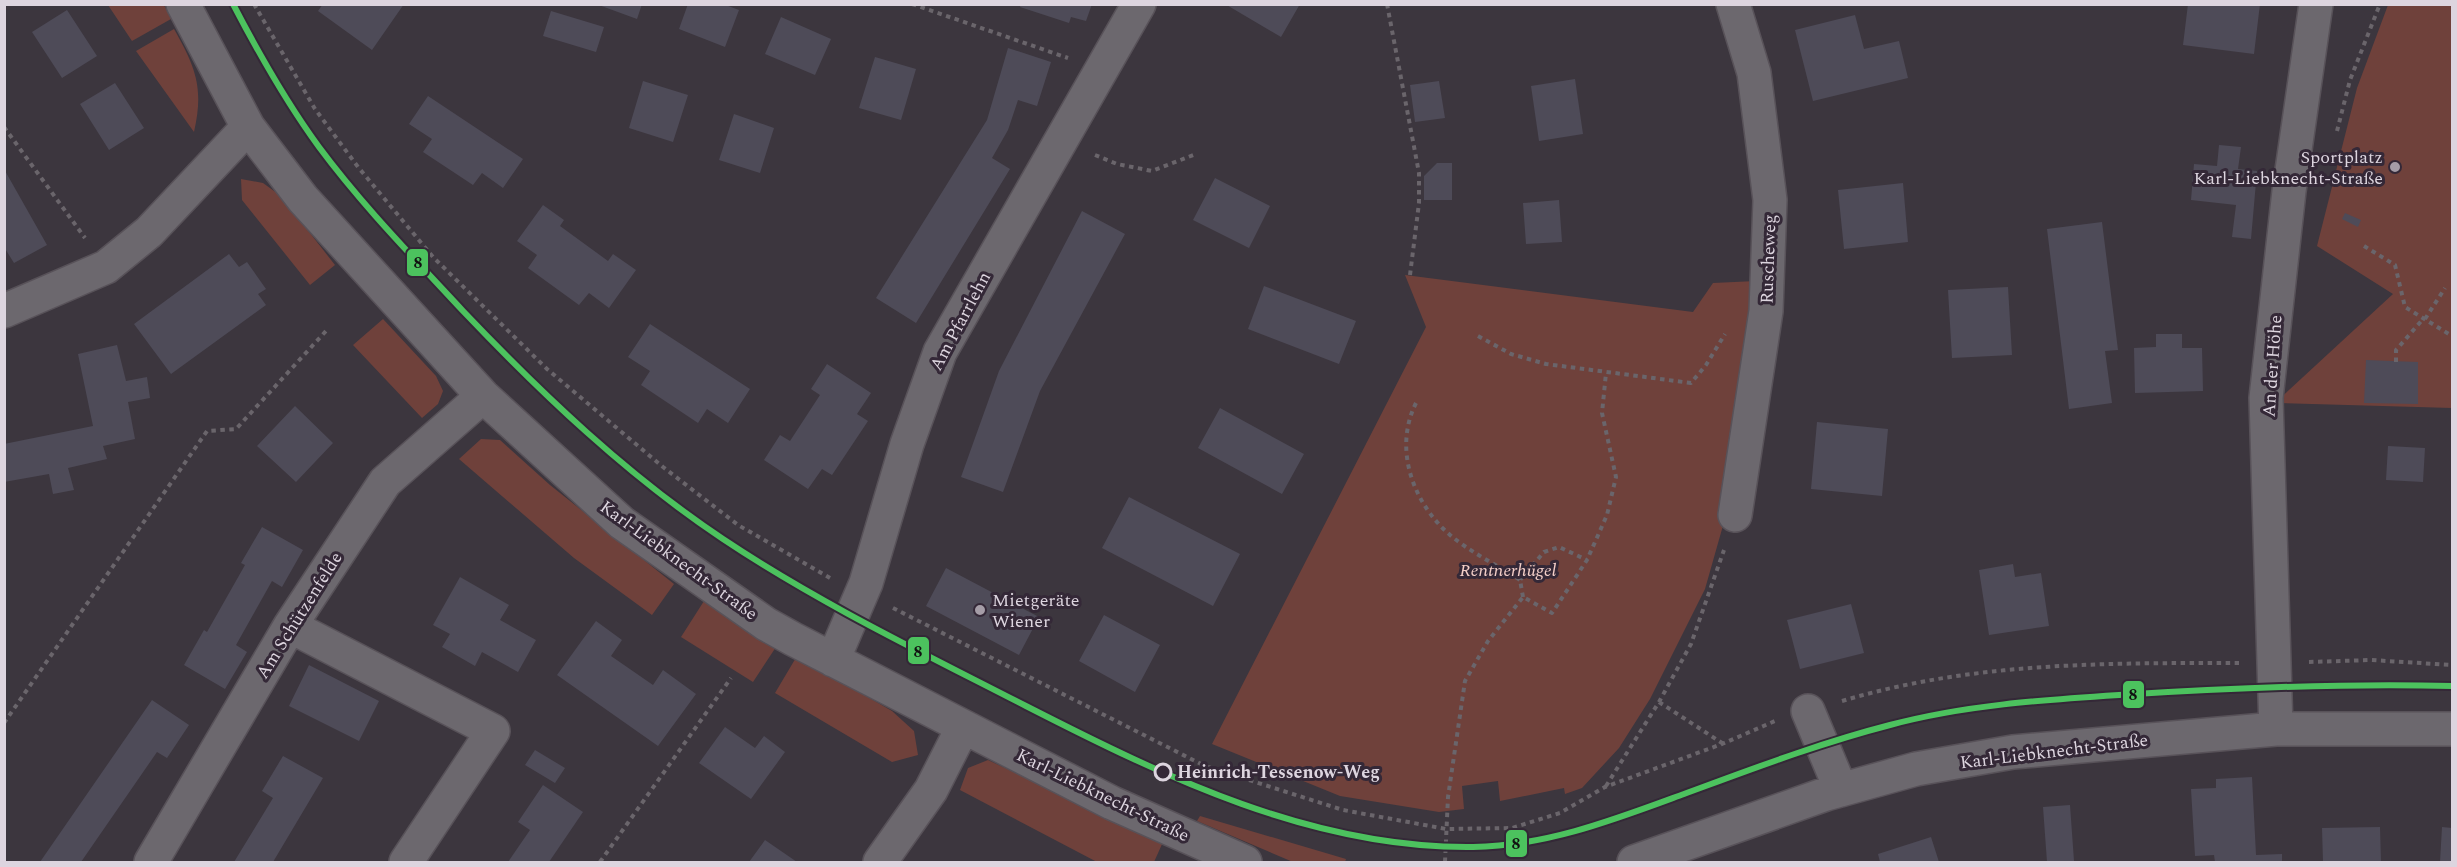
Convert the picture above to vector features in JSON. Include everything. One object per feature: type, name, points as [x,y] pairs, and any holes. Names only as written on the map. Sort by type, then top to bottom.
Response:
[{"type":"street","name":"Karl-Liebknecht-Straße","points":[[183,4],[248,127],[303,199],[483,396],[622,523],[766,624],[832,660],[1112,803],[1245,862]]},
{"type":"street","name":"Am Pfarrlehn","points":[[832,660],[866,583],[907,444],[940,352],[1139,4]]},
{"type":"street","name":"Ruscheweg","points":[[1733,4],[1754,73],[1770,200],[1766,311],[1735,515]]},
{"type":"street","name":"An der Höhe","points":[[2276,729],[2266,398],[2289,191],[2316,4]]},
{"type":"street","points":[[4,311],[106,267],[149,232],[248,127]]},
{"type":"street","name":"Am Schützenfelde","points":[[151,862],[290,626],[385,482],[483,396]]},
{"type":"street","points":[[290,626],[493,731],[406,862]]},
{"type":"street","points":[[1808,711],[1841,790]]},
{"type":"street","points":[[880,862],[931,790],[963,727]]},
{"type":"street","name":"Karl-Liebknecht-Straße","points":[[1634,862],[1841,790],[1916,769],[2013,752],[2276,729],[2452,729]]},
{"type":"path","points":[[912,4],[1060,56]]},
{"type":"path","points":[[1387,4],[1419,173],[1419,202],[1410,275]]},
{"type":"path","points":[[4,127],[106,267]]},
{"type":"path","points":[[1085,151],[1117,164],[1152,171],[1196,154]]},
{"type":"path","points":[[2364,246],[2395,265],[2405,307],[2452,336]]},
{"type":"path","points":[[2396,362],[2396,350],[2424,319],[2445,288]]},
{"type":"path","points":[[4,723],[207,432],[236,429],[326,331]]},
{"type":"path","points":[[1478,336],[1511,354],[1542,363],[1606,373],[1691,383],[1706,365]]},
{"type":"path","points":[[1523,597],[1552,613],[1587,560],[1607,515],[1616,477],[1602,413],[1606,373]]},
{"type":"path","points":[[1416,403],[1412,413],[1406,450],[1410,477],[1425,509],[1451,536],[1520,580],[1523,597],[1488,641],[1465,681],[1448,797],[1445,862]]},
{"type":"path","points":[[1735,515],[1715,583],[1691,644],[1659,702],[1605,787],[1808,711],[1879,690],[2003,668],[2145,663],[2371,660],[2452,665]]},
{"type":"path","points":[[1520,580],[1544,552],[1559,547],[1587,560]]},
{"type":"path","points":[[600,862],[731,678]]},
{"type":"path","points":[[1659,702],[1722,744]]},
{"type":"green space","points":[[108,5],[164,5],[171,19],[132,41]]},
{"type":"green space","name":"Sportplatz Karl-Liebknecht-Straße","points":[[2388,5],[2452,5],[2452,408],[2275,403],[2393,294],[2317,246],[2357,88]]},
{"type":"green space","points":[[174,29],[188,55],[196,79],[198,103],[194,132],[136,51]]},
{"type":"green space","points":[[241,179],[263,183],[281,196],[335,265],[310,285],[242,200]]},
{"type":"green space","name":"Rentnerhügel","points":[[1405,275],[1693,312],[1713,283],[1756,281],[1726,515],[1705,589],[1650,699],[1619,748],[1582,788],[1565,794],[1564,788],[1500,801],[1498,781],[1462,786],[1464,809],[1439,812],[1340,796],[1212,744],[1426,327]]},
{"type":"green space","points":[[383,319],[436,376],[443,391],[438,404],[422,418],[353,345]]},
{"type":"green space","points":[[481,439],[500,440],[550,485],[674,584],[652,615],[574,558],[459,459]]},
{"type":"green space","points":[[704,601],[776,647],[753,682],[681,637]]},
{"type":"green space","points":[[797,656],[892,711],[914,731],[918,755],[892,762],[775,693]]},
{"type":"green space","points":[[988,760],[1163,842],[1154,862],[1097,862],[960,790],[968,768]]},
{"type":"green space","points":[[1200,816],[1346,859],[1345,862],[1293,862],[1197,821]]},
{"type":"building","points":[[323,4],[404,4],[372,50],[318,11]]},
{"type":"building","points":[[596,4],[642,4],[637,19]]},
{"type":"building","points":[[688,4],[723,4],[739,10],[725,47],[679,29]]},
{"type":"building","points":[[1021,4],[1092,4],[1086,21],[1071,17],[1069,23],[1020,7]]},
{"type":"building","points":[[1225,4],[1300,4],[1281,37]]},
{"type":"building","points":[[2188,4],[2260,4],[2254,54],[2183,45]]},
{"type":"building","points":[[67,10],[97,56],[62,78],[32,32]]},
{"type":"building","points":[[551,11],[604,27],[596,52],[543,36]]},
{"type":"building","points":[[1855,15],[1864,49],[1899,41],[1908,78],[1813,101],[1795,30]]},
{"type":"building","points":[[781,17],[831,39],[815,75],[765,54]]},
{"type":"building","points":[[1008,48],[1051,62],[1037,106],[1018,100],[1008,130],[992,158],[1010,169],[916,323],[876,298],[987,120]]},
{"type":"building","points":[[875,57],[916,69],[901,120],[859,108]]},
{"type":"building","points":[[1575,79],[1583,134],[1539,141],[1531,86]]},
{"type":"building","points":[[643,81],[688,95],[673,142],[629,128]]},
{"type":"building","points":[[1439,81],[1445,118],[1415,122],[1410,85]]},
{"type":"building","points":[[115,83],[144,128],[109,150],[80,104]]},
{"type":"building","points":[[428,96],[523,159],[503,188],[482,173],[473,185],[423,152],[432,139],[409,124]]},
{"type":"building","points":[[734,114],[774,128],[760,173],[719,160]]},
{"type":"building","points":[[2219,145],[2241,147],[2238,169],[2257,171],[2251,239],[2232,237],[2236,205],[2191,200],[2194,164],[2217,166]]},
{"type":"building","points":[[1437,163],[1452,163],[1452,200],[1424,200],[1424,176]]},
{"type":"building","points":[[4,169],[47,245],[14,263],[4,247]]},
{"type":"building","points":[[1215,178],[1270,206],[1249,248],[1193,220]]},
{"type":"building","points":[[1903,183],[1908,242],[1844,249],[1838,190]]},
{"type":"building","points":[[1559,200],[1562,242],[1526,244],[1523,203]]},
{"type":"building","points":[[543,205],[564,220],[560,226],[608,261],[613,254],[636,270],[609,308],[589,293],[579,305],[528,268],[537,255],[517,241]]},
{"type":"building","points":[[1082,211],[1125,234],[1040,391],[1003,492],[961,477],[999,371]]},
{"type":"building","points":[[2345,213],[2361,220],[2358,227],[2342,219]]},
{"type":"building","points":[[2102,222],[2118,350],[2105,351],[2112,403],[2069,409],[2047,229]]},
{"type":"building","points":[[229,254],[239,267],[247,262],[266,289],[258,294],[266,305],[171,374],[134,324]]},
{"type":"building","points":[[1264,286],[1356,321],[1339,364],[1248,329]]},
{"type":"building","points":[[2008,287],[2012,355],[1952,358],[1948,290]]},
{"type":"building","points":[[650,324],[750,389],[728,423],[707,409],[698,423],[641,385],[650,371],[628,357]]},
{"type":"building","points":[[2156,334],[2182,334],[2182,348],[2202,348],[2203,391],[2135,393],[2134,348],[2156,347]]},
{"type":"building","points":[[117,345],[126,381],[147,377],[150,398],[128,402],[135,439],[103,446],[107,459],[68,468],[74,490],[53,494],[49,474],[4,482],[4,444],[93,426],[78,354]]},
{"type":"building","points":[[2366,360],[2418,362],[2418,404],[2364,403]]},
{"type":"building","points":[[827,364],[871,393],[857,414],[868,421],[832,475],[822,469],[808,489],[764,460],[780,435],[790,441],[820,395],[811,389]]},
{"type":"building","points":[[295,406],[333,443],[296,482],[257,446]]},
{"type":"building","points":[[1220,408],[1304,454],[1282,494],[1198,448]]},
{"type":"building","points":[[1817,422],[1888,429],[1882,496],[1811,489]]},
{"type":"building","points":[[2388,446],[2425,448],[2423,482],[2386,480]]},
{"type":"building","points":[[1129,497],[1240,554],[1213,606],[1102,548]]},
{"type":"building","points":[[262,527],[303,550],[282,587],[272,581],[236,645],[247,652],[225,689],[184,665],[204,630],[207,632],[245,565],[241,563]]},
{"type":"building","points":[[2013,564],[2015,577],[2041,573],[2049,626],[1989,635],[1979,570]]},
{"type":"building","name":"Mietgeräte Wiener","points":[[946,568],[1039,617],[1019,655],[926,606]]},
{"type":"building","points":[[460,577],[509,605],[500,620],[536,640],[518,672],[482,652],[475,666],[442,647],[450,634],[433,625]]},
{"type":"building","points":[[1851,604],[1864,653],[1800,669],[1787,620]]},
{"type":"building","points":[[1104,615],[1160,645],[1135,692],[1079,661]]},
{"type":"building","points":[[596,621],[622,640],[611,656],[653,685],[663,670],[696,694],[658,746],[557,675]]},
{"type":"building","points":[[309,665],[379,701],[359,741],[289,706]]},
{"type":"building","points":[[152,700],[189,725],[167,758],[157,752],[81,862],[40,862]]},
{"type":"building","points":[[725,727],[755,748],[764,736],[785,752],[751,799],[699,763]]},
{"type":"building","points":[[535,750],[565,768],[555,783],[525,765]]},
{"type":"building","points":[[283,756],[323,778],[273,862],[234,862],[273,798],[262,791]]},
{"type":"building","points":[[2252,777],[2256,855],[2282,854],[2282,862],[2215,862],[2214,855],[2195,856],[2191,789],[2216,788],[2216,779]]},
{"type":"building","points":[[543,785],[583,812],[549,862],[508,862],[530,830],[518,822]]},
{"type":"building","points":[[2070,805],[2074,861],[2047,862],[2043,807]]},
{"type":"building","points":[[2380,827],[2381,862],[2323,862],[2322,828]]},
{"type":"building","points":[[2442,827],[2452,828],[2452,862],[2440,862]]},
{"type":"building","points":[[1931,837],[1939,862],[1880,862],[1878,854]]},
{"type":"building","points":[[765,840],[797,862],[749,862]]},
{"type":"transit line","name":"8","points":[[233,4],[295,113],[336,169],[371,210],[523,373],[619,461],[653,488],[723,539],[796,585],[910,647],[1132,758],[1242,804],[1298,822],[1355,836],[1414,844],[1473,847],[1528,842],[1581,830],[1633,813],[1838,740],[1918,718],[1975,708],[2032,701],[2202,690],[2327,686],[2452,686]]},
{"type":"place","name":"Sportplatz Karl-Liebknecht-Straße","points":[[2395,167]]},
{"type":"place","name":"Mietgeräte Wiener","points":[[980,610]]},
{"type":"place","name":"Heinrich-Tessenow-Weg","points":[[1163,772]]}]
